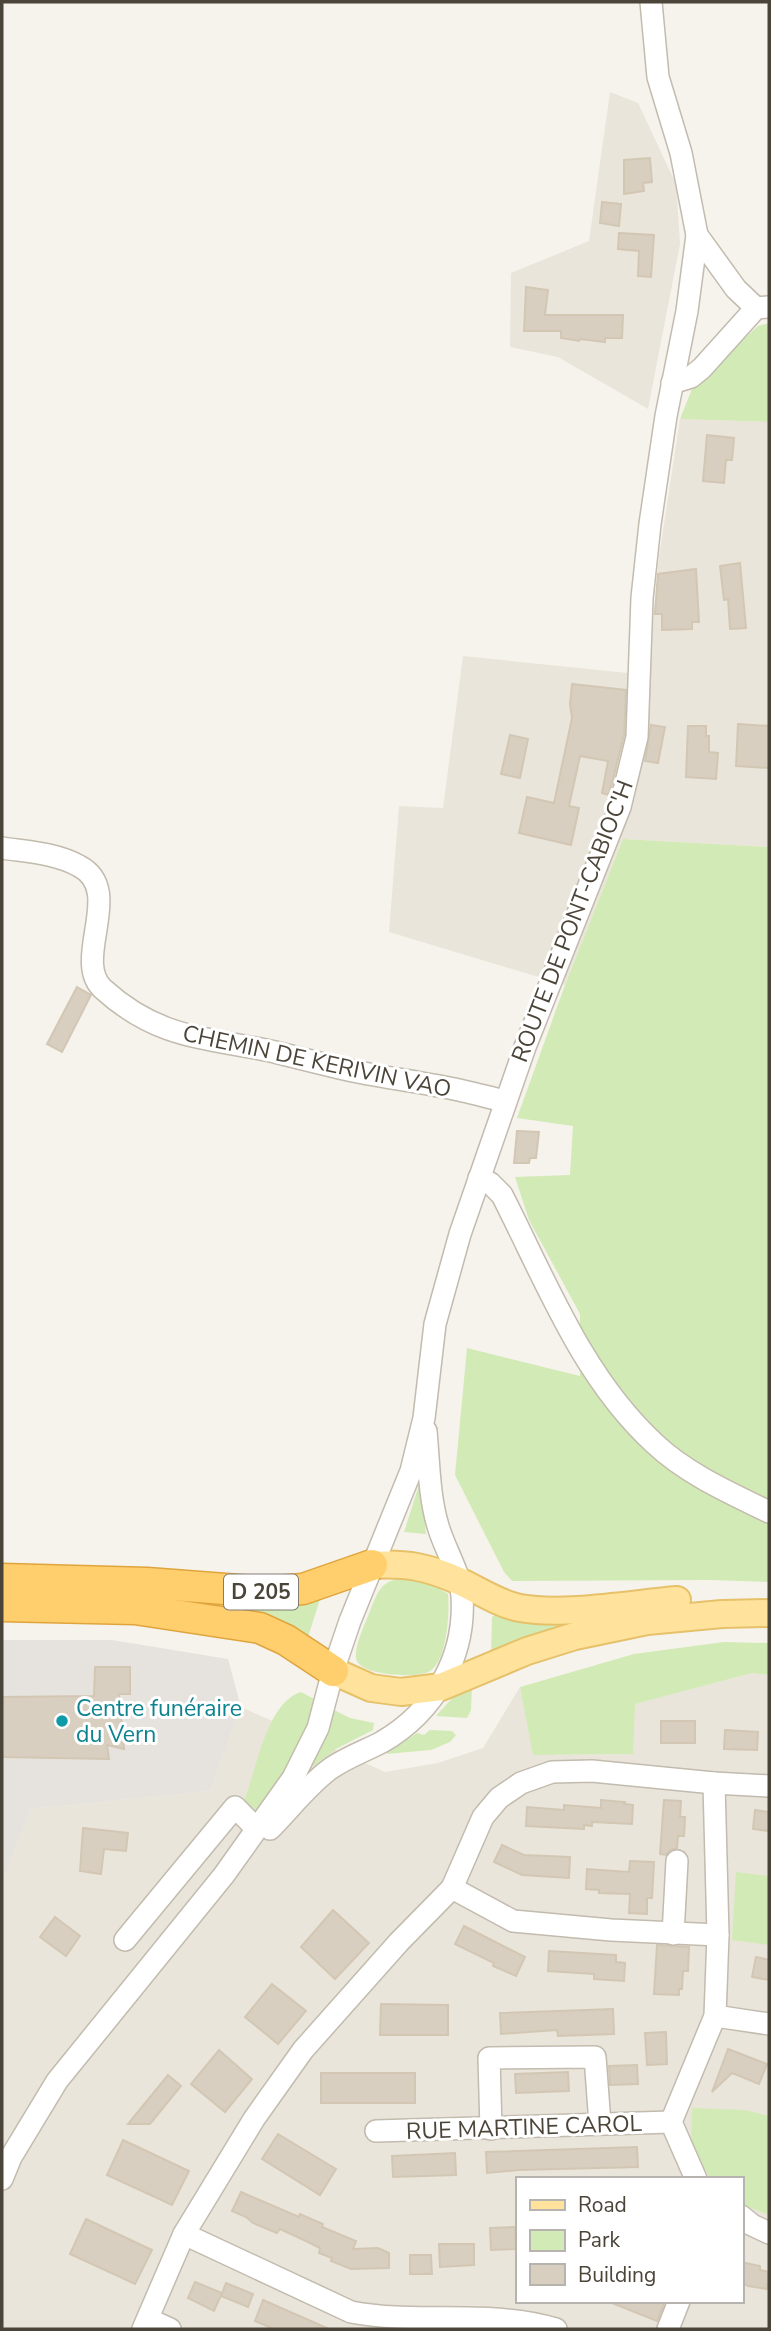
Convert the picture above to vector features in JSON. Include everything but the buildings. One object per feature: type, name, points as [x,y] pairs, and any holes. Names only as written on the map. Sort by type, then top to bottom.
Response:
[{"type":"highway","name":"D 205","points":[[2,1579],[146,1583],[264,1592],[303,1590],[372,1565]]},
{"type":"highway","name":"D 205","points":[[2,1606],[135,1609],[260,1628],[286,1640],[333,1671]]},
{"type":"main road","points":[[372,1565],[415,1565],[460,1581],[485,1595],[518,1608],[548,1611],[678,1600],[742,1602],[769,1607]]},
{"type":"main road","points":[[333,1671],[371,1688],[401,1692],[441,1687],[527,1651],[575,1636],[647,1621],[769,1613]]},
{"type":"street","name":"ROUTE DE PONT-CABIOC'H","points":[[372,1565],[411,1471],[424,1418],[435,1324],[460,1234],[505,1101],[616,818],[637,737],[642,598],[650,524],[672,383],[687,311],[697,235],[681,153],[658,77],[651,2]]},
{"type":"street","points":[[672,383],[691,377],[702,368],[763,308],[736,289],[697,235]]},
{"type":"street","name":"CHEMIN DE KERIVIN VAO","points":[[2,848],[56,856],[82,867],[97,890],[100,910],[92,954],[93,971],[100,986],[147,1021],[180,1034],[357,1072],[463,1090],[505,1101]]},
{"type":"street","points":[[479,1178],[490,1183],[502,1195],[585,1359],[625,1413],[656,1446],[700,1476],[769,1512]]},
{"type":"street","name":"ROUTE DE PONT-CABIOC'H","points":[[424,1418],[431,1492],[438,1525],[460,1581]]},
{"type":"street","points":[[2,2179],[6,2154],[57,2081],[224,1875],[293,1778],[318,1728],[333,1671],[372,1565]]},
{"type":"street","points":[[224,1875],[330,1769],[404,1727],[427,1706],[441,1687],[455,1655],[461,1627],[460,1581]]},
{"type":"street","points":[[170,2329],[146,2324],[184,2234],[254,2119],[303,2050],[399,1942],[452,1888],[483,1817],[499,1798],[521,1783],[552,1772],[592,1770],[769,1786]]},
{"type":"street","points":[[695,2177],[671,2122],[715,2016],[718,1935],[714,1783]]},
{"type":"street","points":[[125,1940],[234,1807],[257,1829]]},
{"type":"street","points":[[673,1934],[677,1861]]},
{"type":"street","points":[[452,1888],[513,1921],[718,1935]]},
{"type":"street","points":[[715,2016],[769,2024]]},
{"type":"street","points":[[491,2129],[489,2058],[595,2057],[600,2124]]},
{"type":"street","name":"RUE MARTINE CAROL","points":[[376,2131],[671,2122]]},
{"type":"street","points":[[743,2218],[769,2233]]},
{"type":"street","points":[[184,2234],[351,2312],[374,2317],[463,2316],[556,2329]]},
{"type":"street","points":[[668,2329],[678,2303]]},
{"type":"shaded area","points":[[610,92],[638,103],[676,184],[680,244],[648,409],[558,357],[510,347],[511,273],[589,241]]},
{"type":"shaded area","points":[[680,419],[769,422],[769,847],[623,839],[565,985],[389,932],[399,806],[443,808],[463,656],[647,675],[659,557]]},
{"type":"shaded area","points":[[2,1640],[112,1640],[228,1659],[241,1707],[210,1791],[31,1809],[2,1883]]},
{"type":"shaded area","points":[[752,1673],[769,1675],[769,2329],[2,2329],[2,1883],[31,1809],[210,1791],[241,1707],[385,1772],[438,1763],[483,1748],[520,1687],[534,1755],[632,1754],[634,1704]]},
{"type":"green space","points":[[769,323],[769,422],[680,419],[694,384],[758,326]]},
{"type":"green space","points":[[623,839],[769,847],[769,1582],[512,1581],[504,1572],[455,1475],[467,1348],[580,1376],[580,1314],[529,1220],[515,1177],[570,1175],[573,1126],[517,1118],[565,985]]},
{"type":"green space","points":[[421,1482],[426,1534],[404,1532],[419,1485]]},
{"type":"green space","points":[[400,1579],[433,1585],[448,1594],[448,1624],[440,1657],[430,1671],[414,1675],[377,1672],[359,1664],[356,1658],[361,1634],[377,1594],[388,1582]]},
{"type":"green space","points":[[151,1593],[322,1593],[308,1637],[273,1618],[229,1608],[150,1602]]},
{"type":"green space","points":[[498,1613],[576,1621],[577,1626],[491,1657],[492,1617]]},
{"type":"green space","points":[[724,1642],[769,1643],[769,1675],[752,1673],[635,1704],[633,1754],[533,1755],[520,1687],[634,1654]]},
{"type":"green space","points":[[472,1685],[471,1710],[467,1718],[436,1716],[455,1695]]},
{"type":"green space","points":[[301,1692],[316,1700],[293,1758],[261,1813],[244,1801],[264,1739],[279,1709]]},
{"type":"green space","points":[[332,1709],[350,1718],[374,1723],[373,1730],[336,1749],[314,1766],[311,1762]]},
{"type":"green space","points":[[430,1730],[452,1731],[456,1735],[450,1742],[431,1750],[386,1754],[417,1733],[424,1735]]},
{"type":"green space","points":[[736,1872],[769,1876],[769,1945],[732,1940]]},
{"type":"green space","points":[[692,2108],[745,2110],[769,2116],[769,2215],[743,2205],[743,2177],[710,2177],[691,2148]]},
{"type":"place","name":"Centre funéraire du Vern","points":[[62,1721]]}]
